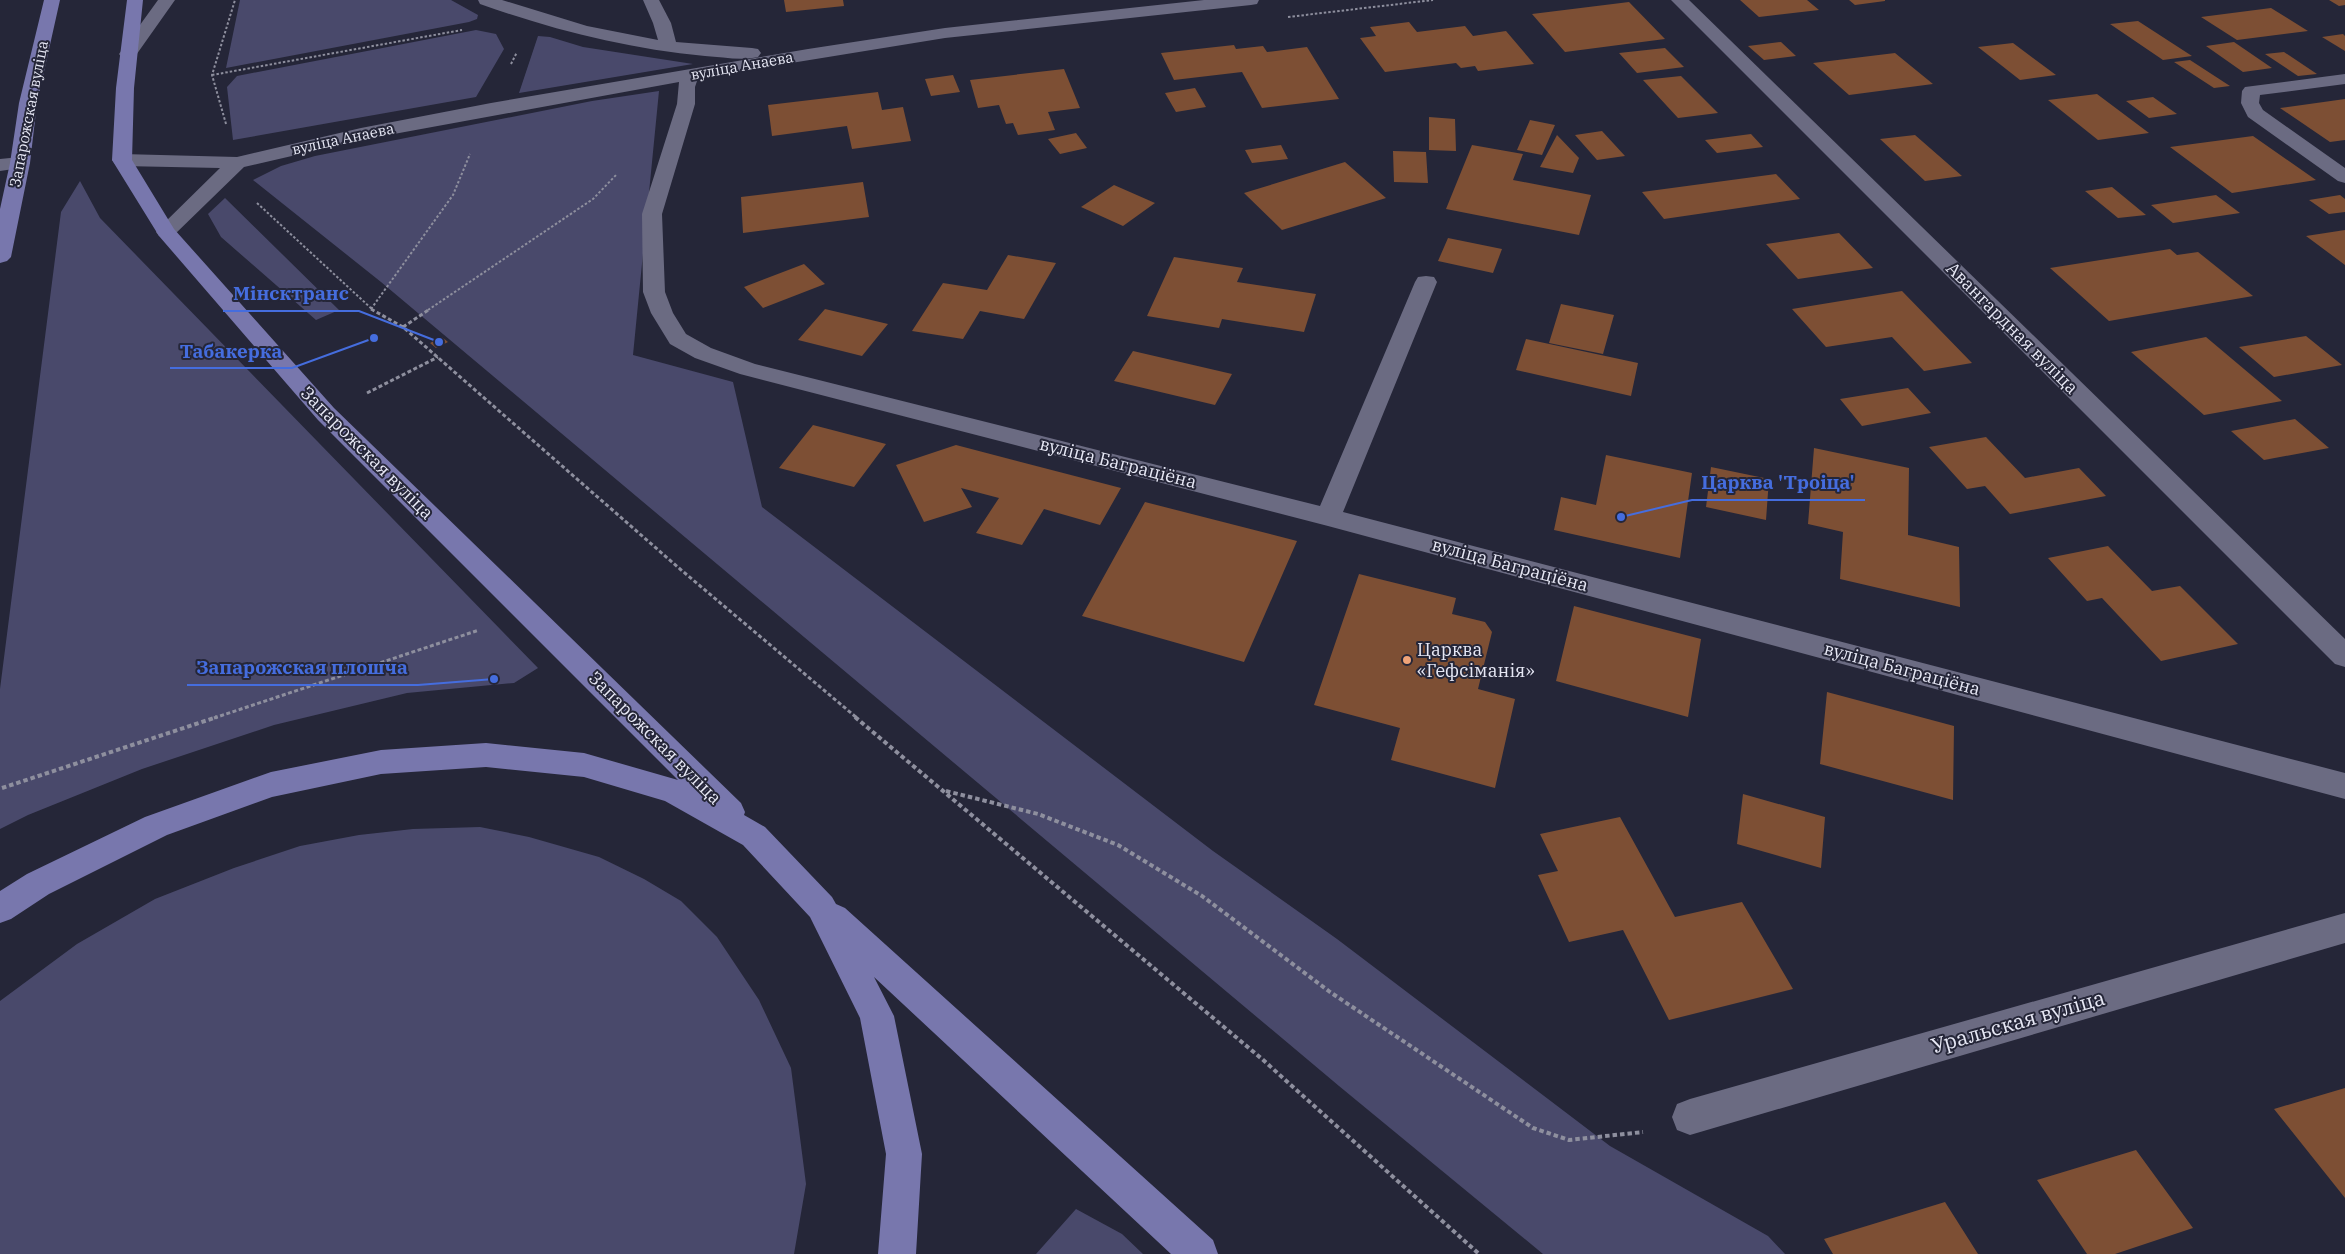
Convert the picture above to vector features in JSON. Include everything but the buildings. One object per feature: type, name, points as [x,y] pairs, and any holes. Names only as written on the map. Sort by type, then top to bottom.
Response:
[{"type":"main road","name":"Запарожская вуліца","points":[[0,257],[20,163],[28,103],[52,0]]},
{"type":"main road","points":[[122,160],[128,54],[135,0]]},
{"type":"main road","name":"Запарожская вуліца","points":[[122,160],[166,232],[326,414],[754,836],[821,907]]},
{"type":"main road","points":[[0,908],[38,884],[156,826],[271,786],[381,762],[486,755],[584,765],[674,791],[754,836]]},
{"type":"main road","points":[[821,907],[877,1016],[904,1154],[897,1254]]},
{"type":"main road","points":[[821,907],[1199,1254]]},
{"type":"street","points":[[128,54],[167,0]]},
{"type":"street","points":[[486,0],[532,18],[582,32],[669,47],[707,52],[808,54]]},
{"type":"street","points":[[651,0],[662,23],[669,47]]},
{"type":"street","name":"вуліца Анаева","points":[[122,160],[237,163],[361,134],[491,109],[690,76],[808,54],[1136,6],[1251,0]]},
{"type":"street","name":"Авангардная вуліца","points":[[1679,0],[2345,656]]},
{"type":"street","name":"вуліца Баграціёна","points":[[690,76],[686,87],[686,104],[652,214],[654,292],[662,313],[678,339],[703,353],[748,369],[1328,517],[2345,786]]},
{"type":"street","points":[[2345,79],[2251,91],[2250,103],[2255,113],[2268,124],[2345,178]]},
{"type":"street","points":[[0,165],[20,163]]},
{"type":"street","points":[[166,232],[237,163]]},
{"type":"street","points":[[1328,517],[1426,282]]},
{"type":"street","name":"Уральская вуліца","points":[[1690,1117],[2345,928]]},
{"type":"path","points":[[235,0],[212,75],[237,163],[239,187],[371,308],[403,327],[680,569],[1262,1059],[1480,1254]]},
{"type":"path","points":[[1286,17],[1433,0]]},
{"type":"path","points":[[212,75],[532,18]]},
{"type":"path","points":[[403,327],[593,199],[619,172]]},
{"type":"path","points":[[326,414],[438,358]]},
{"type":"path","points":[[2,788],[479,630]]},
{"type":"path","points":[[943,790],[1038,814],[1118,845],[1202,896],[1330,992],[1532,1128],[1569,1140],[1636,1134],[1690,1117]]},
{"type":"shaded area","points":[[240,0],[451,0],[478,15],[477,19],[469,22],[226,68]]},
{"type":"shaded area","points":[[476,30],[496,34],[504,49],[476,97],[233,140],[227,87],[237,76]]},
{"type":"shaded area","points":[[538,36],[550,37],[583,47],[693,64],[519,93]]},
{"type":"shaded area","points":[[659,91],[633,355],[733,382],[762,507],[1213,851],[1337,939],[1610,1146],[1768,1236],[1785,1254],[1543,1254],[1339,1086],[381,282],[253,180],[281,166],[315,156],[592,101]]},
{"type":"shaded area","points":[[80,181],[100,218],[538,668],[514,683],[407,693],[274,725],[142,769],[28,815],[0,829],[0,689],[61,212]]},
{"type":"shaded area","points":[[225,198],[339,310],[316,320],[221,237],[208,214]]},
{"type":"shaded area","points":[[480,827],[529,837],[599,857],[644,879],[681,901],[717,937],[759,1000],[791,1068],[806,1184],[794,1254],[0,1254],[0,1001],[77,944],[155,899],[234,868],[300,846],[359,835],[413,829]]},
{"type":"shaded area","points":[[1076,1209],[1122,1234],[1143,1254],[1036,1254]]},
{"type":"place","name":"Табакерка","points":[[374,338]]},
{"type":"place","name":"Мінсктранс","points":[[439,342]]},
{"type":"place","name":"Царква 'Троіца'","points":[[1621,517]]},
{"type":"place","name":"Царква «Гефсіманія»","points":[[1407,660]]},
{"type":"place","name":"Запарожская плошча","points":[[494,679]]}]
